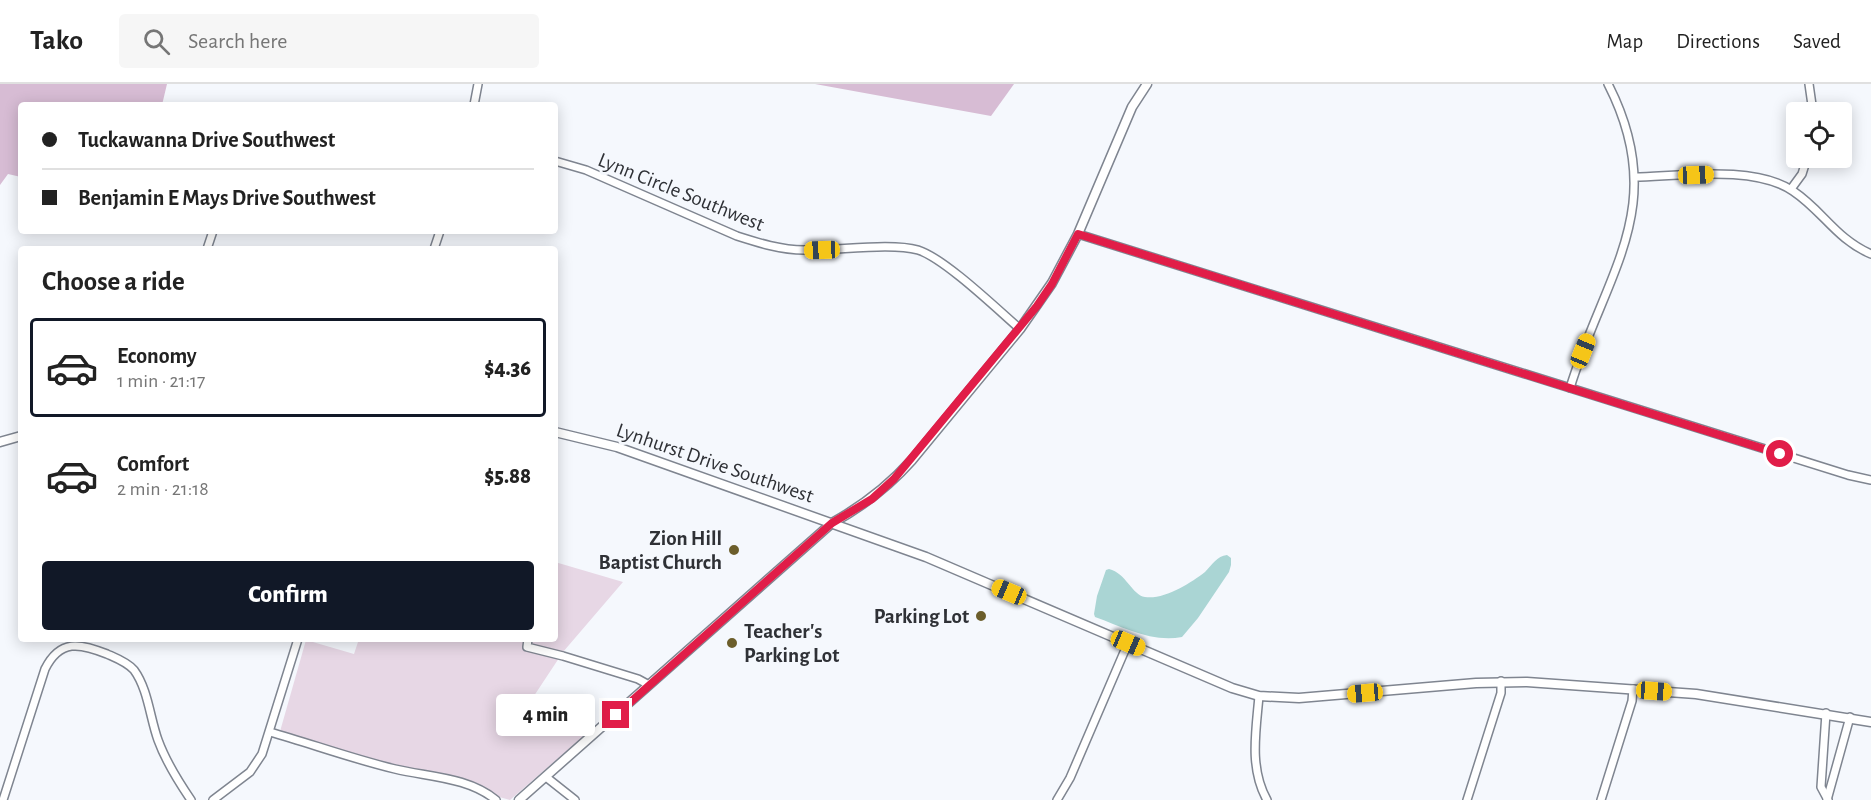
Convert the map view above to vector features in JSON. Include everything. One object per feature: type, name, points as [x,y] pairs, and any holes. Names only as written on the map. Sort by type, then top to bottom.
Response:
[{"type":"street","points":[[475,102],[478,84]]},
{"type":"street","points":[[519,800],[832,523],[872,499],[894,479],[1020,329],[1052,284],[1078,234],[1132,106],[1147,84]]},
{"type":"street","points":[[1570,388],[1627,241],[1634,208],[1635,177],[1627,127],[1608,84]]},
{"type":"street","points":[[1809,84],[1812,102]]},
{"type":"street","name":"Lynn Circle Southwest","points":[[558,161],[586,170],[737,236],[762,244],[802,250],[900,247],[919,250],[949,269],[1020,329]]},
{"type":"street","points":[[1791,189],[1804,168]]},
{"type":"street","points":[[1635,177],[1737,174],[1768,179],[1791,189],[1838,234],[1858,249],[1871,254]]},
{"type":"street","points":[[1078,234],[1848,475],[1871,480]]},
{"type":"street","name":"Lynhurst Drive Southwest","points":[[558,433],[617,447],[926,557],[1232,687],[1259,696],[1299,699],[1501,681],[1696,694],[1871,722]]},
{"type":"street","points":[[0,442],[18,436]]},
{"type":"street","points":[[213,800],[250,772],[262,754],[297,642]]},
{"type":"street","points":[[528,642],[527,647],[638,679],[649,686]]},
{"type":"street","points":[[1057,800],[1070,778],[1128,643]]},
{"type":"street","points":[[3,800],[45,669],[55,654],[62,649],[77,645],[86,645],[122,660],[132,668],[140,681],[166,759],[191,800]]},
{"type":"street","points":[[1467,800],[1501,693],[1501,681]]},
{"type":"street","points":[[1600,800],[1632,701],[1633,689]]},
{"type":"street","points":[[1259,696],[1256,768],[1262,792],[1267,800]]},
{"type":"street","points":[[1826,713],[1821,788],[1828,800]]},
{"type":"street","points":[[1828,800],[1850,717]]},
{"type":"street","points":[[270,732],[394,769],[471,785],[488,793],[496,800]]},
{"type":"street","points":[[546,777],[574,800]]},
{"type":"shaded area","points":[[0,84],[167,84],[163,102],[18,102],[18,176],[8,174],[0,185]]},
{"type":"shaded area","points":[[815,84],[1014,84],[991,116]]},
{"type":"shaded area","points":[[558,563],[623,582],[563,652],[526,708],[592,729],[510,800],[279,735],[305,642],[354,654],[358,642],[558,642]]},
{"type":"water","points":[[1227,555],[1231,558],[1229,572],[1198,618],[1182,637],[1149,636],[1095,617],[1097,596],[1106,570],[1115,571],[1140,595],[1152,597],[1185,586],[1205,572],[1217,559]]},
{"type":"place","name":"Zion Hill Baptist Church","points":[[734,550]]},
{"type":"place","name":"Parking Lot","points":[[981,616]]},
{"type":"place","name":"Teacher's Parking Lot","points":[[732,643]]},
{"type":"route","points":[[616,715],[832,523],[872,499],[894,479],[1037,306],[1052,284],[1078,234],[1780,454]]}]
